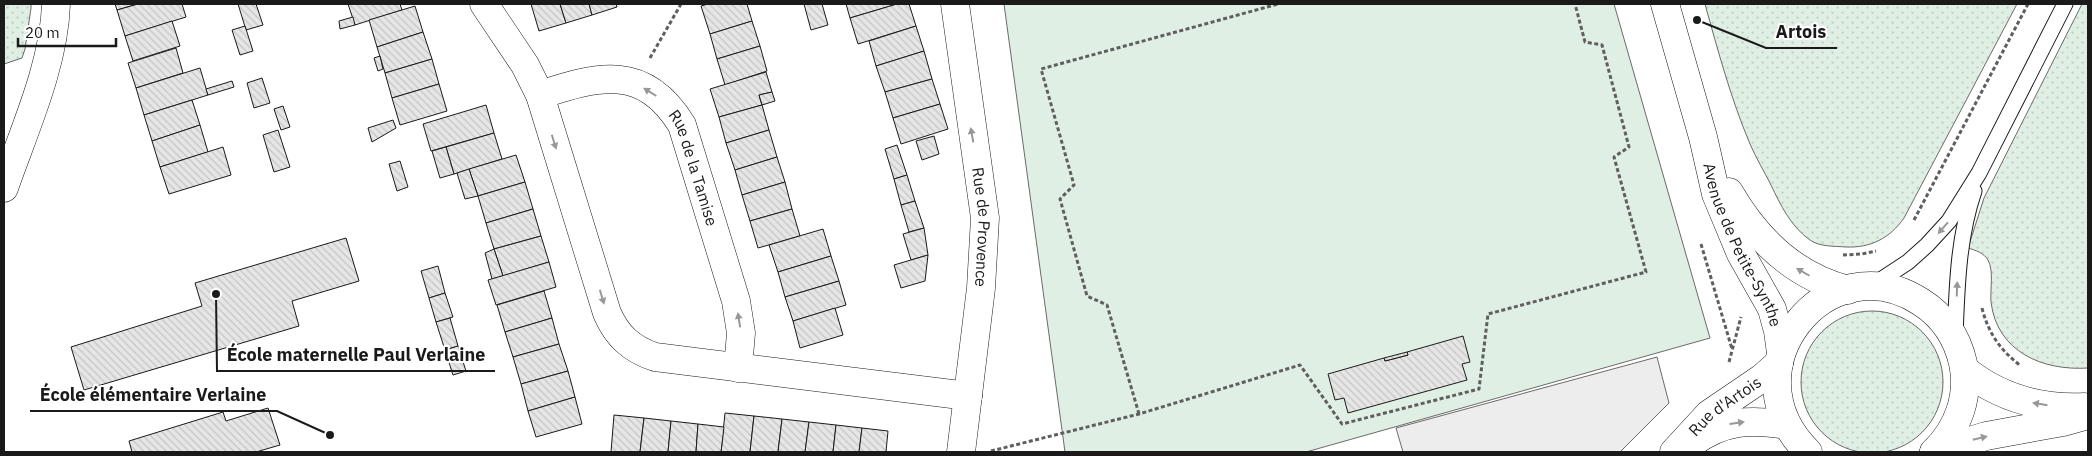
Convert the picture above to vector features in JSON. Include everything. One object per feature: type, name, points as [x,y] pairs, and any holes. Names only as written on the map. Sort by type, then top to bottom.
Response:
[{"type":"street","points":[[4,188],[44,74],[54,26],[56,4]]},
{"type":"street","points":[[484,4],[525,65],[540,95],[607,313],[620,337],[630,346],[655,357],[968,396]]},
{"type":"street","name":"Rue de Provence","points":[[955,4],[970,126],[984,201],[985,236],[981,288],[962,452]]},
{"type":"street","name":"Avenue de Petite-Synthe","points":[[1665,4],[1703,136],[1716,194],[1741,254],[1772,309],[1778,331],[1780,358]]},
{"type":"street","name":"Rue de la Tamise","points":[[540,95],[595,79],[609,78],[636,84],[666,104],[682,125],[736,301],[741,333],[738,368]]},
{"type":"street","name":"Avenue de Petite-Synthe","points":[[1703,136],[1736,204],[1761,238],[1798,269],[1826,283],[1900,291],[1920,300],[1937,314],[1954,338],[1965,370]]},
{"type":"street","points":[[1798,443],[1780,405],[1777,391],[1780,358],[1794,326],[1809,310],[1827,298],[1859,288]]},
{"type":"street","name":"Rue d'Artois","points":[[1674,452],[1708,414],[1762,378],[1780,358]]},
{"type":"street","points":[[1965,370],[1985,385],[2014,399],[2050,406],[2088,407]]},
{"type":"street","points":[[1934,452],[1950,432],[1959,415],[1964,396],[1965,370]]},
{"type":"street","points":[[1934,452],[1986,436],[2063,422],[2088,415]]},
{"type":"street","name":"Rue d'Artois","points":[[1679,452],[1710,432],[1735,422],[1763,421],[1798,443]]},
{"type":"lane","points":[[1859,288],[1904,265],[1928,245],[1949,221],[1980,173],[2065,4]]},
{"type":"lane","points":[[1954,338],[1957,276],[1962,239],[1969,205],[1980,173]]},
{"type":"path","points":[[636,84],[681,4]]},
{"type":"path","points":[[1139,414],[1107,305],[1087,296],[1060,199],[1074,185],[1041,69],[1278,4]]},
{"type":"path","points":[[988,452],[1139,414],[1300,365],[1342,424],[1479,388],[1488,314],[1646,272],[1614,157],[1629,147],[1602,45],[1585,42],[1575,4]]},
{"type":"path","points":[[1910,228],[2028,4]]},
{"type":"path","points":[[1839,255],[1862,254],[1880,250]]},
{"type":"path","points":[[1982,306],[1990,331],[1997,342],[2008,355],[2028,368]]},
{"type":"path","points":[[1732,350],[1743,313]]},
{"type":"green space","points":[[4,4],[31,4],[31,8],[22,58],[4,64]]},
{"type":"green space","points":[[1004,4],[1614,4],[1710,338],[1306,452],[1065,452]]},
{"type":"green space","points":[[1705,4],[2017,4],[1904,218],[1893,231],[1872,244],[1846,247],[1823,245],[1810,240],[1797,229],[1782,207],[1743,127],[1725,75]]},
{"type":"green space","points":[[2082,4],[2088,4],[2088,368],[2071,368],[2039,362],[2012,346],[2002,334],[1995,319],[1991,302],[1990,264],[1982,254],[1968,248],[1984,198]]},
{"type":"green space","points":[[1872,311],[1886,312],[1899,316],[1912,323],[1922,332],[1931,342],[1938,355],[1942,368],[1942,396],[1938,409],[1931,422],[1922,432],[1912,441],[1899,448],[1886,452],[1872,453],[1858,452],[1845,448],[1832,441],[1822,432],[1813,422],[1806,409],[1802,396],[1801,382],[1802,368],[1806,355],[1813,342],[1822,332],[1832,323],[1845,316],[1858,312]]},
{"type":"shaded area","points":[[1657,357],[1669,403],[1620,452],[1403,452],[1396,428]]},
{"type":"building","points":[[115,4],[138,4],[117,10]]},
{"type":"building","points":[[138,4],[182,4],[186,17],[125,36],[117,10]]},
{"type":"building","points":[[238,4],[256,4],[263,25],[246,30]]},
{"type":"building","points":[[348,4],[400,4],[402,10],[355,25]]},
{"type":"building","points":[[531,4],[560,4],[566,23],[539,31]]},
{"type":"building","points":[[560,4],[589,4],[592,15],[566,23]]},
{"type":"building","points":[[589,4],[616,4],[617,7],[592,15]]},
{"type":"building","points":[[708,4],[747,4],[752,21],[710,34],[701,6]]},
{"type":"building","points":[[804,4],[822,4],[828,25],[811,30]]},
{"type":"building","points":[[846,4],[897,4],[850,18]]},
{"type":"building","points":[[897,4],[909,4],[916,26],[858,44],[850,18]]},
{"type":"building","points":[[415,6],[423,32],[377,47],[369,20]]},
{"type":"building","points":[[353,17],[355,25],[340,29],[339,21]]},
{"type":"building","points":[[172,21],[180,46],[133,61],[125,36]]},
{"type":"building","points":[[752,21],[760,46],[717,59],[710,34]]},
{"type":"building","points":[[245,26],[253,51],[240,55],[232,30]]},
{"type":"building","points":[[916,26],[924,51],[876,66],[869,41]]},
{"type":"building","points":[[423,32],[432,59],[385,73],[377,47]]},
{"type":"building","points":[[760,46],[767,71],[725,85],[717,59]]},
{"type":"building","points":[[176,48],[183,73],[136,88],[128,63]]},
{"type":"building","points":[[924,51],[932,79],[885,92],[876,66]]},
{"type":"building","points":[[380,56],[383,69],[378,71],[374,58]]},
{"type":"building","points":[[432,59],[439,84],[392,98],[385,73]]},
{"type":"building","points":[[200,68],[208,95],[144,115],[136,88]]},
{"type":"building","points":[[766,72],[772,92],[759,95],[762,105],[719,117],[710,89]]},
{"type":"building","points":[[262,78],[270,103],[254,108],[247,83]]},
{"type":"building","points":[[932,79],[940,104],[893,118],[885,92]]},
{"type":"building","points":[[232,81],[234,87],[208,95],[206,89]]},
{"type":"building","points":[[439,84],[447,111],[400,125],[392,98]]},
{"type":"building","points":[[772,92],[775,101],[762,105],[759,95]]},
{"type":"building","points":[[192,100],[200,125],[152,141],[144,115]]},
{"type":"building","points":[[940,104],[948,129],[901,144],[893,118]]},
{"type":"building","points":[[486,105],[494,133],[431,151],[423,124]]},
{"type":"building","points":[[762,105],[769,130],[726,143],[719,117]]},
{"type":"building","points":[[283,106],[290,127],[281,130],[274,109]]},
{"type":"building","points":[[393,120],[396,128],[372,142],[368,128]]},
{"type":"building","points":[[200,125],[208,152],[160,167],[152,141]]},
{"type":"building","points":[[278,130],[290,167],[274,172],[263,135]]},
{"type":"building","points":[[769,130],[777,157],[735,170],[726,143]]},
{"type":"building","points":[[494,133],[502,159],[454,174],[446,147]]},
{"type":"building","points":[[934,136],[939,154],[922,160],[916,141]]},
{"type":"building","points":[[897,145],[907,175],[894,179],[885,149]]},
{"type":"building","points":[[223,147],[231,175],[169,194],[160,167]]},
{"type":"building","points":[[446,147],[454,174],[440,178],[432,151]]},
{"type":"building","points":[[516,155],[525,182],[478,196],[469,169]]},
{"type":"building","points":[[777,157],[785,182],[742,195],[735,170]]},
{"type":"building","points":[[400,161],[408,187],[397,191],[389,164]]},
{"type":"building","points":[[469,169],[478,196],[465,199],[457,173]]},
{"type":"building","points":[[907,175],[915,201],[901,205],[894,179]]},
{"type":"building","points":[[525,182],[533,209],[486,223],[478,196]]},
{"type":"building","points":[[785,182],[792,209],[750,221],[742,195]]},
{"type":"building","points":[[915,201],[924,228],[909,232],[901,205]]},
{"type":"building","points":[[533,209],[541,236],[494,249],[486,223]]},
{"type":"building","points":[[792,209],[800,236],[758,248],[750,221]]},
{"type":"building","points":[[924,228],[928,255],[911,260],[903,234]]},
{"type":"building","points":[[823,229],[831,256],[778,272],[769,245]]},
{"type":"building","points":[[541,236],[549,262],[503,276],[494,249]]},
{"type":"building","points":[[346,238],[359,281],[292,301],[299,326],[84,390],[71,347],[202,306],[195,283]]},
{"type":"building","points":[[494,249],[503,276],[492,279],[485,253]]},
{"type":"building","points":[[928,255],[925,281],[901,288],[894,265]]},
{"type":"building","points":[[831,256],[839,281],[785,297],[778,272]]},
{"type":"building","points":[[549,262],[556,287],[496,305],[488,280]]},
{"type":"building","points":[[438,266],[445,293],[429,298],[421,271]]},
{"type":"building","points":[[839,281],[846,305],[793,321],[785,297]]},
{"type":"building","points":[[544,291],[552,318],[505,332],[497,305]]},
{"type":"building","points":[[445,293],[453,317],[436,322],[429,298]]},
{"type":"building","points":[[835,308],[843,335],[800,348],[793,321]]},
{"type":"building","points":[[450,318],[458,346],[445,350],[436,322]]},
{"type":"building","points":[[552,318],[559,344],[513,357],[505,332]]},
{"type":"building","points":[[1463,336],[1470,362],[1462,364],[1467,380],[1348,413],[1344,398],[1335,400],[1328,374],[1384,358],[1385,361],[1408,355],[1407,352]]},
{"type":"building","points":[[559,344],[568,371],[521,384],[513,357]]},
{"type":"building","points":[[458,346],[466,371],[453,375],[445,350]]},
{"type":"building","points":[[1407,352],[1408,355],[1385,361],[1384,358]]},
{"type":"building","points":[[568,371],[575,397],[528,411],[521,384]]},
{"type":"building","points":[[575,397],[582,424],[536,437],[528,411]]},
{"type":"building","points":[[268,408],[280,445],[256,452],[132,452],[129,441],[223,412],[226,421]]},
{"type":"building","points":[[725,413],[754,416],[750,452],[721,452]]},
{"type":"building","points":[[614,415],[644,418],[640,452],[611,452]]},
{"type":"building","points":[[754,416],[782,419],[778,452],[750,452]]},
{"type":"building","points":[[644,418],[671,421],[668,452],[640,452]]},
{"type":"building","points":[[782,419],[809,422],[805,452],[778,452]]},
{"type":"building","points":[[671,421],[698,424],[696,452],[668,452]]},
{"type":"building","points":[[809,422],[836,425],[833,452],[805,452]]},
{"type":"building","points":[[698,424],[724,427],[721,452],[696,452]]},
{"type":"building","points":[[836,425],[862,428],[859,452],[833,452]]},
{"type":"building","points":[[862,428],[888,431],[886,452],[859,452]]},
{"type":"place","name":"Artois","points":[[1697,20]]},
{"type":"place","name":"École maternelle Paul Verlaine","points":[[216,294]]},
{"type":"place","name":"École élémentaire Verlaine","points":[[330,435]]}]
